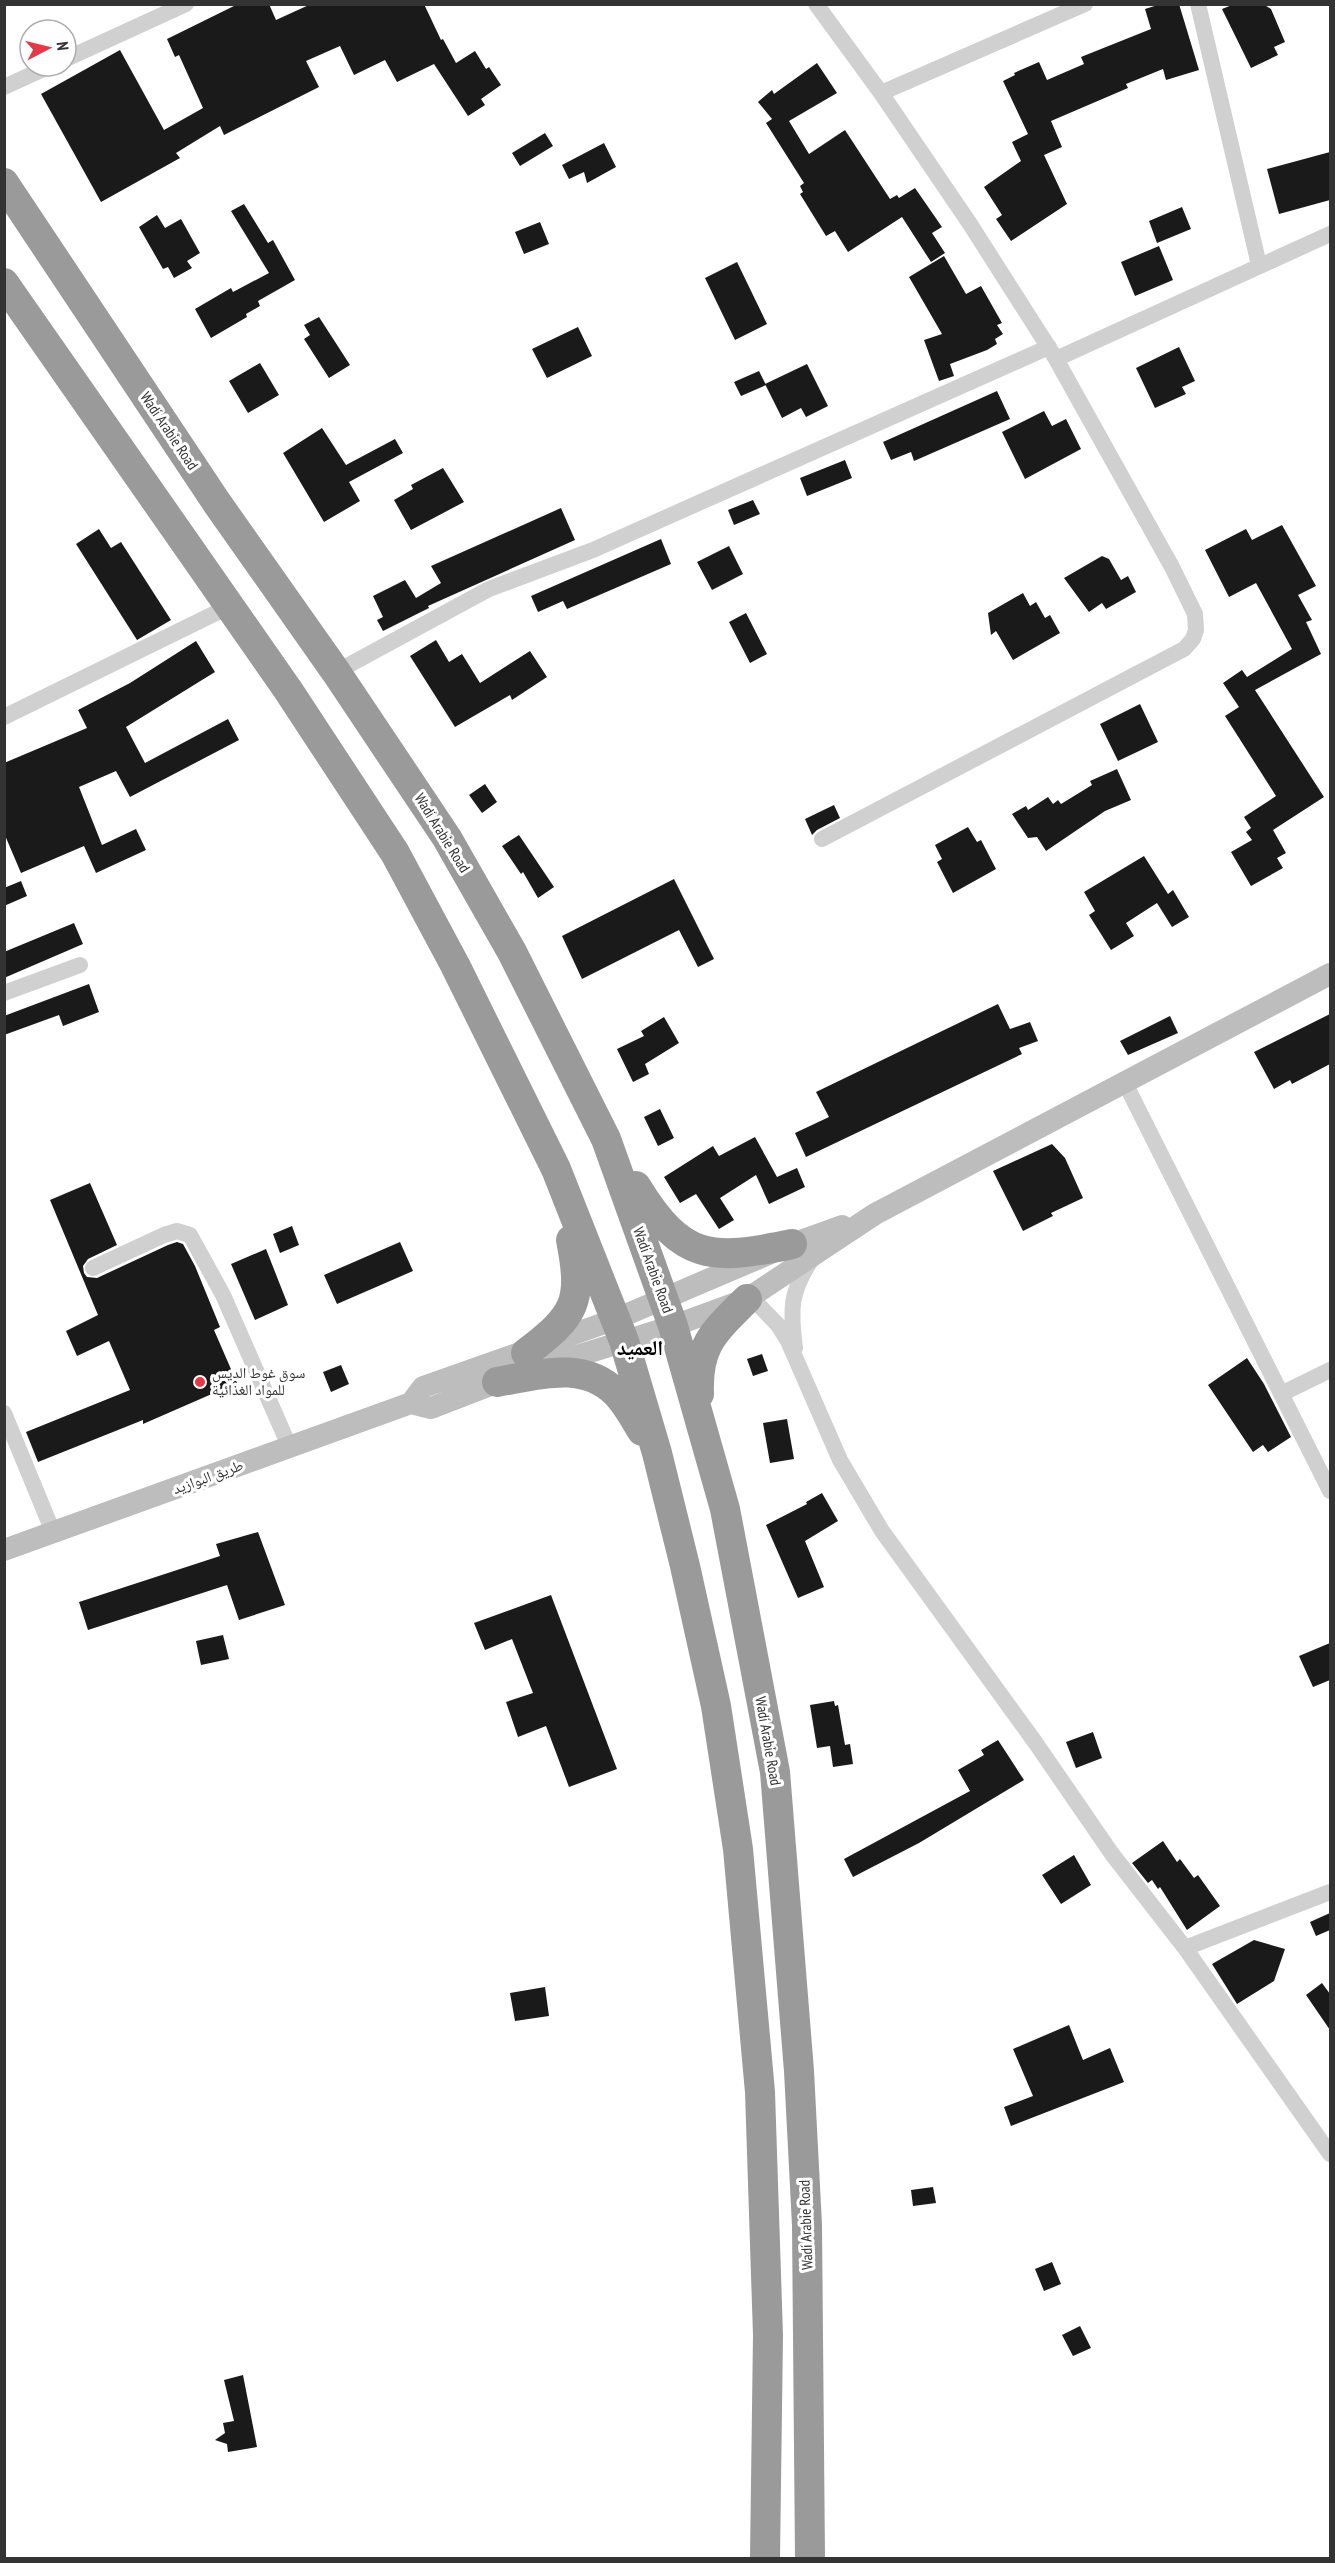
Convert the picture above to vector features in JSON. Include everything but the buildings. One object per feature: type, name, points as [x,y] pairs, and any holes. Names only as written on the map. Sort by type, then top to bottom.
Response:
[{"type":"highway","name":"Wadi Arabie Road","points":[[4,183],[217,503],[336,672],[447,838],[512,952],[606,1139],[669,1313],[725,1509],[775,1772],[791,1954],[807,2225],[810,2559]]},
{"type":"highway","points":[[4,283],[230,606],[395,853],[455,965],[556,1169],[620,1330],[657,1453],[716,1706],[738,1849],[760,2092],[768,2335],[765,2559]]},
{"type":"highway","points":[[173,526],[217,503]]},
{"type":"highway","points":[[606,1139],[657,1219],[681,1240],[710,1252],[726,1254],[804,1249]]},
{"type":"highway","points":[[526,1353],[562,1323],[577,1289],[575,1263],[556,1169]]},
{"type":"highway","points":[[699,1421],[698,1372],[705,1345],[713,1333],[749,1298]]},
{"type":"highway","points":[[497,1382],[567,1371],[585,1374],[602,1382],[616,1394],[657,1453]]},
{"type":"main road","points":[[620,1330],[526,1353],[423,1387],[411,1403],[431,1408],[620,1330],[669,1313],[875,1214],[1330,974]]},
{"type":"main road","points":[[669,1313],[749,1298],[804,1249]]},
{"type":"main road","name":"طريق البوازيد","points":[[4,1550],[411,1403]]},
{"type":"street","points":[[78,54],[186,4]]},
{"type":"street","points":[[816,4],[881,93],[1053,353],[1195,614],[1196,630],[1185,650],[822,839]]},
{"type":"street","points":[[881,93],[1084,4]]},
{"type":"street","points":[[1198,4],[1259,265]]},
{"type":"street","points":[[4,87],[24,78]]},
{"type":"street","points":[[336,672],[489,590],[593,550],[1330,234]]},
{"type":"street","points":[[4,717],[230,606]]},
{"type":"street","points":[[4,993],[80,965]]},
{"type":"street","points":[[1124,1081],[1330,1491]]},
{"type":"street","points":[[93,1268],[164,1235],[177,1231],[190,1235],[223,1295],[290,1448]]},
{"type":"street","points":[[797,1360],[792,1302],[801,1276],[804,1249]]},
{"type":"street","points":[[749,1298],[778,1325],[797,1360],[840,1460],[882,1530],[1035,1742],[1112,1854],[1325,2137],[1330,2154]]},
{"type":"street","points":[[1281,1394],[1330,1370]]},
{"type":"street","points":[[4,1413],[53,1532]]},
{"type":"street","points":[[1185,1948],[1330,1892]]},
{"type":"place","name":"سوق غوط الديس للمواد الغذائية","points":[[200,1382]]},
{"type":"district","name":"العميد","points":[[640,1348]]}]
